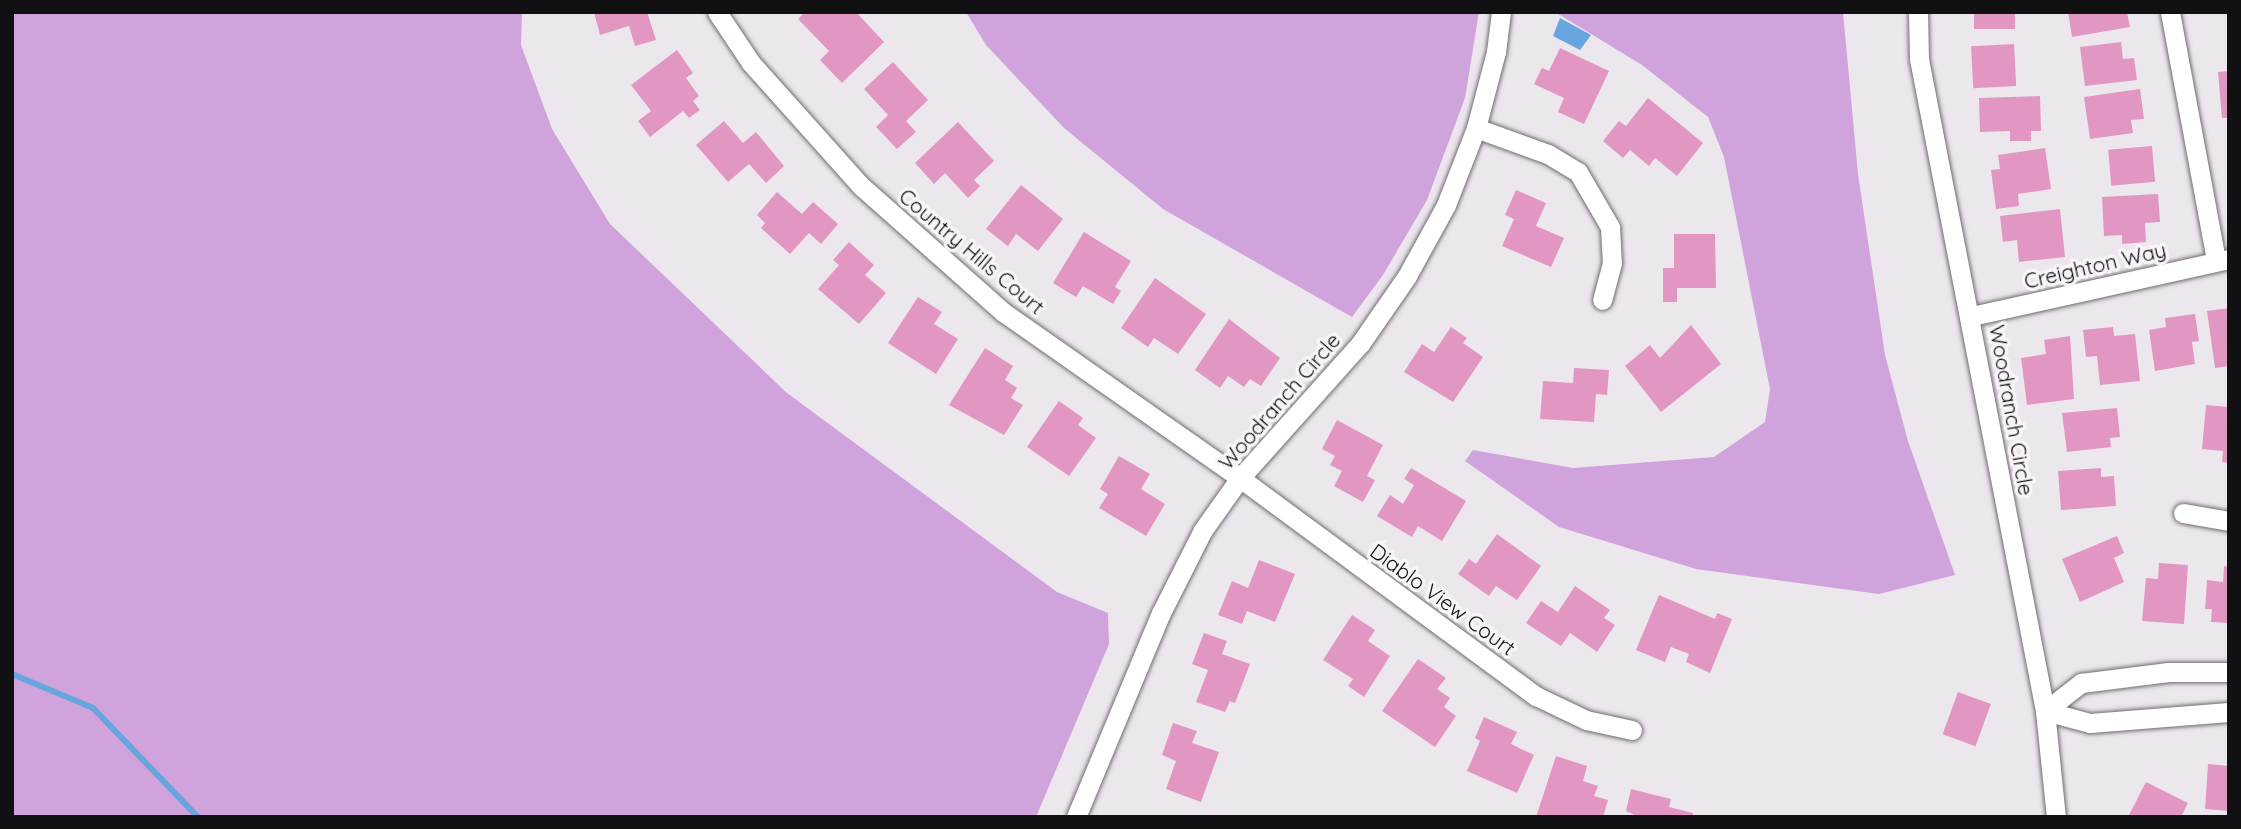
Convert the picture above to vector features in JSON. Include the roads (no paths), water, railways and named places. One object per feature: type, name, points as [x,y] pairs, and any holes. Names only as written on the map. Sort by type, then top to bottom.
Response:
[{"type":"street","name":"Country Hills Court","points":[[717,12],[751,63],[871,195],[1003,312],[1240,478]]},
{"type":"street","name":"Woodranch Circle","points":[[1076,817],[1161,613],[1203,530],[1240,478],[1360,344],[1407,276],[1446,205],[1476,128],[1502,12]]},
{"type":"street","name":"Woodranch Circle","points":[[1918,12],[1919,59],[1972,316],[2045,711],[2056,817]]},
{"type":"street","points":[[2170,12],[2222,260]]},
{"type":"street","points":[[1476,128],[1548,155],[1578,172],[1610,227],[1612,263],[1602,300]]},
{"type":"street","name":"Creighton Way","points":[[1972,316],[2222,260]]},
{"type":"street","name":"Diablo View Court","points":[[1240,478],[1536,696],[1586,720],[1632,730]]},
{"type":"street","points":[[2183,513],[2229,521]]},
{"type":"street","points":[[2045,711],[2081,683],[2168,672],[2229,672]]},
{"type":"street","points":[[2045,711],[2090,723],[2229,712]]},
{"type":"water","points":[[1560,18],[1591,35],[1580,50],[1553,36]]},
{"type":"waterway","points":[[12,674],[93,708],[198,817]]}]
